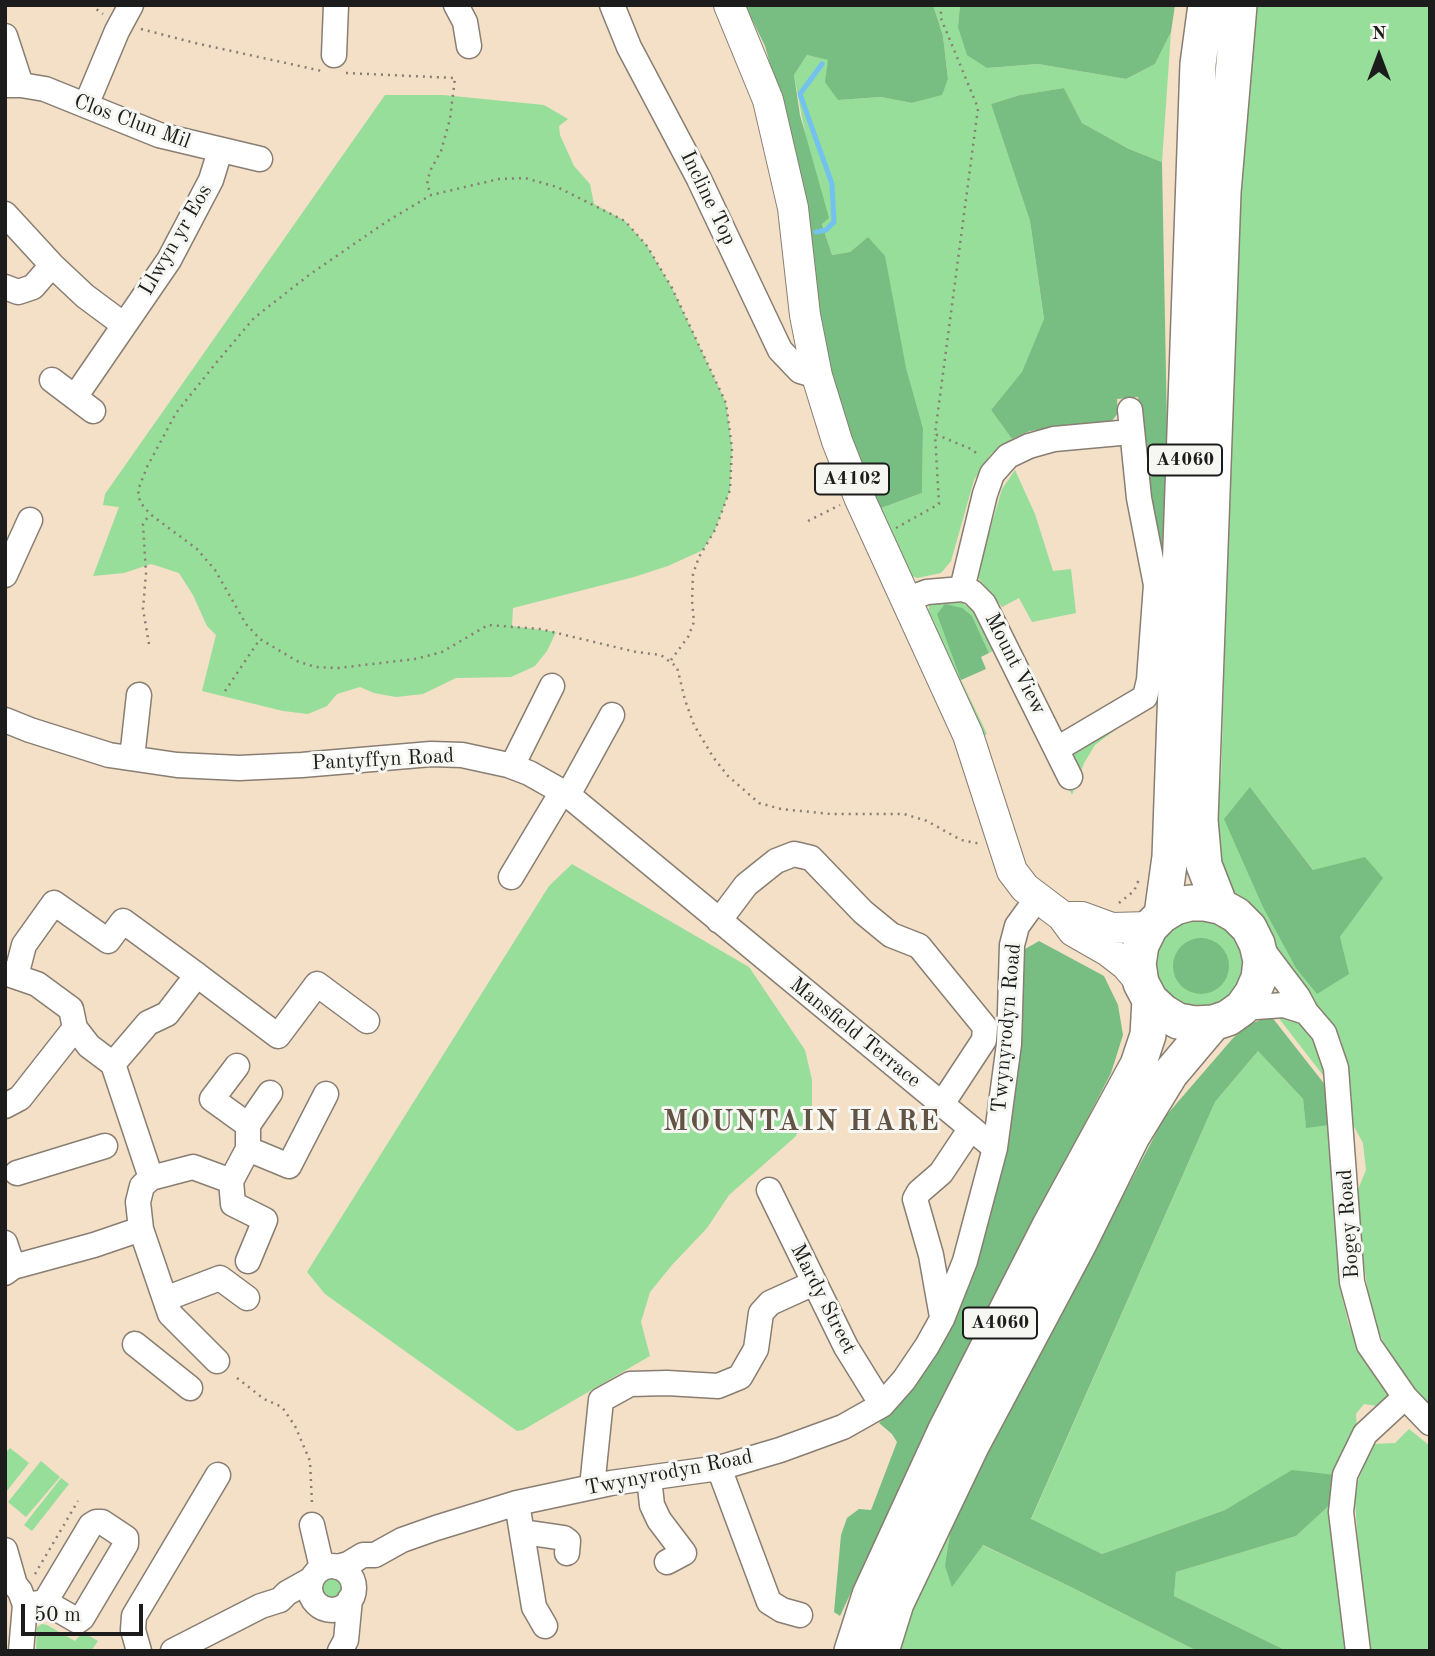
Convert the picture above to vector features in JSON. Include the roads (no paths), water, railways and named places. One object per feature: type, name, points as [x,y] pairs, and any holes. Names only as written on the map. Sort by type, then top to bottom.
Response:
[{"type":"highway","name":"A4060","points":[[1156,921],[1170,857],[1198,64],[1206,5]]},
{"type":"highway","name":"A4060","points":[[1220,906],[1204,865],[1200,820],[1223,192],[1239,5]]},
{"type":"highway","points":[[1190,903],[1220,906],[1236,915],[1249,928],[1258,944],[1261,961],[1259,978],[1252,994],[1227,1016],[1195,1024],[1178,1021],[1163,1012],[1146,992],[1138,964],[1141,945],[1156,921],[1175,907],[1190,903]]},
{"type":"highway","name":"A4060","points":[[852,1651],[870,1595],[945,1432],[1050,1226],[1138,1065],[1148,1035],[1146,992]]},
{"type":"highway","name":"A4060","points":[[881,1651],[896,1603],[972,1444],[1079,1244],[1132,1136],[1170,1074],[1227,1016]]},
{"type":"main road","name":"A4102","points":[[729,5],[768,100],[793,208],[805,315],[817,376],[838,441],[859,497],[968,735],[1012,870],[1025,888],[1062,916],[1073,931],[1117,958],[1146,992]]},
{"type":"main road","name":"A4102","points":[[1062,916],[1082,917],[1112,928],[1156,921]]},
{"type":"street","points":[[333,66],[337,5]]},
{"type":"street","name":"Incline Top","points":[[612,5],[629,47],[699,179],[780,350],[800,371],[817,376]]},
{"type":"street","points":[[448,6],[465,22],[469,46]]},
{"type":"street","points":[[86,105],[126,15]]},
{"type":"street","points":[[5,36],[13,85]]},
{"type":"street","name":"Clos Clun Mil","points":[[13,85],[45,89],[159,135],[260,159]]},
{"type":"street","name":"Llwyn yr Eos","points":[[52,380],[84,404],[124,326],[169,260],[211,180],[220,151]]},
{"type":"street","points":[[5,214],[52,265],[85,296],[124,326]]},
{"type":"street","points":[[5,287],[18,292],[33,287],[52,265]]},
{"type":"street","points":[[908,599],[927,592],[949,588],[962,589],[985,494],[992,474],[1008,456],[1029,446],[1131,421],[1139,498],[1156,584],[1152,657],[1145,697],[1057,749]]},
{"type":"street","points":[[5,575],[30,520]]},
{"type":"street","name":"Mount View","points":[[962,589],[972,592],[984,604],[1070,777]]},
{"type":"street","points":[[512,766],[552,686]]},
{"type":"street","points":[[132,758],[139,695]]},
{"type":"street","points":[[511,877],[611,715]]},
{"type":"street","name":"Pantyffyn Road","points":[[5,720],[109,755],[177,765],[239,768],[432,754],[462,755],[512,766],[565,793],[747,945]]},
{"type":"street","points":[[719,921],[746,885],[776,861],[794,854],[811,858],[863,912],[891,935],[919,946],[985,1027],[984,1040],[942,1104]]},
{"type":"street","name":"Twynyrodyn Road","points":[[173,1651],[261,1606],[280,1600],[287,1592],[324,1571],[348,1564],[363,1555],[375,1555],[402,1540],[436,1528],[517,1503],[592,1487],[719,1468],[843,1427],[882,1405],[928,1346],[965,1261],[995,1147],[1009,1044],[1012,945],[1017,926],[1038,897]]},
{"type":"street","points":[[113,1064],[89,1046],[75,1028],[71,1009],[37,984],[11,974],[24,945],[54,903],[107,942],[123,921],[211,979],[278,1036],[317,984],[367,1021]]},
{"type":"street","name":"Bogey Road","points":[[1258,944],[1298,997],[1306,1012],[1324,1032],[1336,1068],[1352,1282],[1369,1345],[1405,1397],[1430,1423]]},
{"type":"street","name":"Mansfield Terrace","points":[[747,945],[995,1147]]},
{"type":"street","points":[[150,1178],[121,1141],[113,1064],[148,1023],[167,1014],[211,979]]},
{"type":"street","points":[[1227,1016],[1284,1005],[1306,1012]]},
{"type":"street","points":[[5,1106],[20,1098],[75,1028]]},
{"type":"street","points":[[237,1066],[212,1099],[248,1137],[289,1166],[326,1094]]},
{"type":"street","points":[[248,1261],[265,1220],[233,1204],[231,1181],[248,1137],[270,1093]]},
{"type":"street","points":[[942,1319],[931,1255],[915,1199],[941,1172],[971,1128]]},
{"type":"street","points":[[17,1173],[121,1141]]},
{"type":"street","points":[[135,1343],[195,1367],[170,1314],[141,1229],[138,1202],[142,1186],[150,1178],[193,1167],[231,1181]]},
{"type":"street","name":"Mardy Street","points":[[769,1191],[846,1346],[882,1405]]},
{"type":"street","points":[[5,1243],[9,1270],[141,1229]]},
{"type":"street","points":[[165,1299],[220,1278],[247,1298]]},
{"type":"street","points":[[592,1487],[601,1400],[630,1384],[718,1386],[740,1377],[756,1349],[761,1312],[770,1303],[814,1283]]},
{"type":"street","points":[[1358,1651],[1341,1512],[1345,1475],[1365,1434],[1405,1397]]},
{"type":"street","points":[[719,1468],[769,1602],[782,1610],[800,1615]]},
{"type":"street","points":[[139,1651],[133,1630],[134,1616],[218,1475]]},
{"type":"street","points":[[649,1478],[652,1505],[659,1520],[684,1553],[667,1562]]},
{"type":"street","points":[[517,1503],[534,1607],[545,1626]]},
{"type":"street","points":[[312,1525],[324,1571],[310,1594],[330,1616],[333,1639],[340,1650],[346,1640],[352,1594],[349,1576],[324,1571]]},
{"type":"street","points":[[523,1532],[564,1538],[568,1541],[567,1553]]},
{"type":"street","points":[[5,1550],[25,1590],[21,1651]]},
{"type":"street","points":[[280,1600],[341,1608],[374,1566],[375,1555]]},
{"type":"waterway","points":[[816,232],[826,230],[834,222],[832,184],[800,94],[822,64]]},
{"type":"district","name":"MOUNTAIN HARE","points":[[802,1123]]}]
